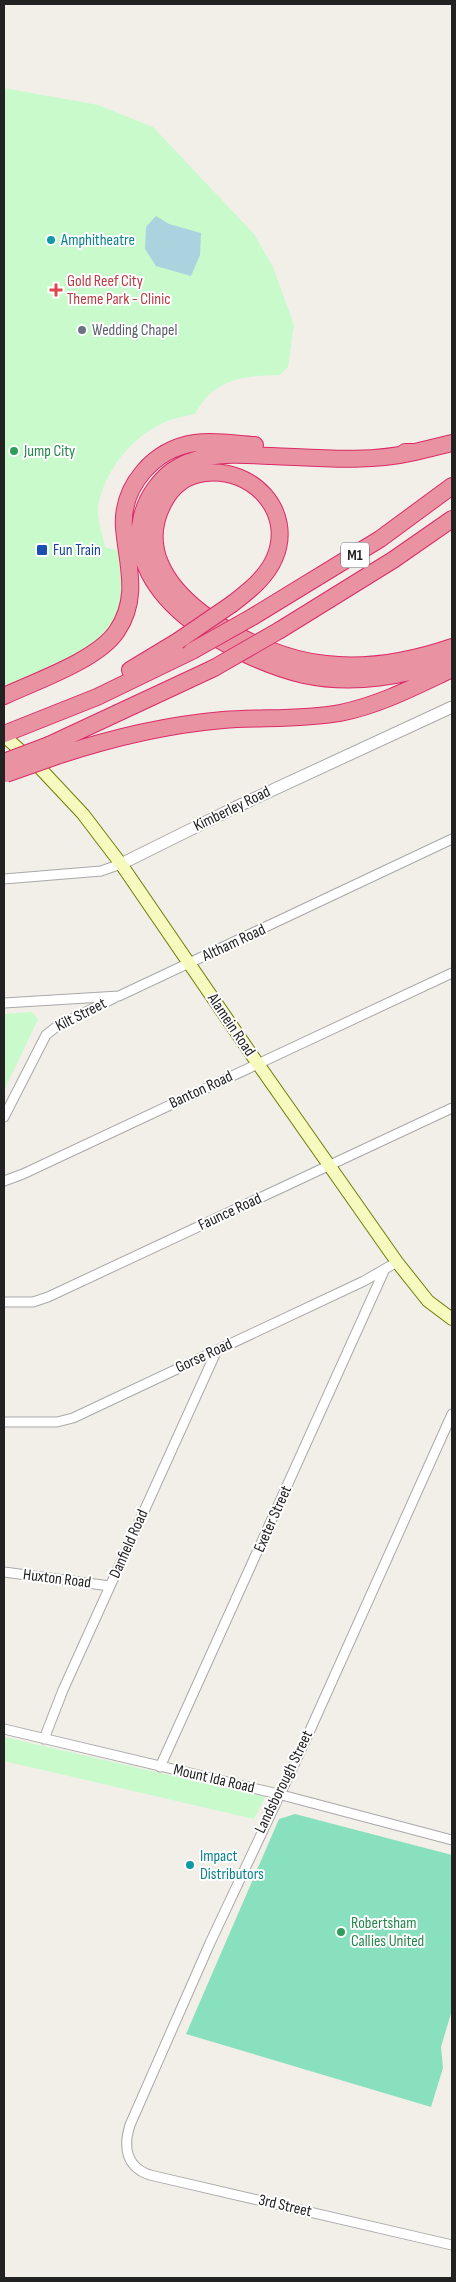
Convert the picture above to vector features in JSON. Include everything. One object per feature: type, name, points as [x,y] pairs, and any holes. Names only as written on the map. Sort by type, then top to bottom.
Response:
[{"type":"highway","points":[[4,696],[95,653],[118,631],[131,598],[132,579],[124,525],[127,504],[141,474],[153,462],[168,452],[194,443],[210,442],[415,452]]},
{"type":"highway","points":[[452,443],[390,458],[364,459],[237,455],[197,459],[171,472],[155,488],[144,508],[141,518],[141,544],[152,577],[161,590],[184,615],[226,645],[257,660],[305,675],[351,680],[383,678],[415,672],[452,660]]},
{"type":"highway","points":[[97,697],[124,674],[178,641],[232,604],[252,589],[270,568],[276,556],[280,540],[277,518],[269,500],[258,487],[244,478],[225,472],[204,473],[187,478],[174,486],[158,514],[154,528],[154,545],[165,574],[180,592],[207,616],[237,636],[281,655],[324,664],[348,665],[396,662],[452,647]]},
{"type":"highway","name":"M1","points":[[4,735],[97,697],[192,650],[254,616],[380,539],[452,486]]},
{"type":"highway","name":"M1","points":[[5,770],[53,750],[214,668],[280,630],[393,560],[452,519]]},
{"type":"highway","points":[[53,750],[180,724],[339,713],[399,695],[452,669]]},
{"type":"main road","name":"Alamein Road","points":[[4,735],[83,814],[121,864],[397,1262],[428,1301],[452,1319]]},
{"type":"street","name":"Kimberley Road","points":[[4,879],[101,871],[121,864],[236,807],[452,707]]},
{"type":"street","name":"Altham Road","points":[[4,1003],[119,996],[452,839]]},
{"type":"street","name":"Banton Road","points":[[4,1181],[23,1174],[452,973]]},
{"type":"street","name":"Kilt Street","points":[[4,1117],[46,1034],[56,1027],[119,996]]},
{"type":"street","name":"Faunce Road","points":[[4,1302],[33,1302],[48,1297],[452,1108]]},
{"type":"street","name":"Gorse Road","points":[[4,1422],[58,1422],[74,1418],[384,1271],[397,1262]]},
{"type":"street","name":"Exeter Street","points":[[160,1767],[384,1271]]},
{"type":"street","name":"Danfield Road","points":[[44,1739],[63,1690],[216,1350]]},
{"type":"street","name":"Landsborough Street","points":[[127,2153],[126,2140],[130,2125],[278,1794],[307,1737],[452,1414]]},
{"type":"street","name":"Huxton Road","points":[[4,1572],[110,1586]]},
{"type":"street","name":"Mount Ida Road","points":[[4,1729],[278,1794],[452,1840]]},
{"type":"street","name":"3rd Street","points":[[127,2153],[135,2167],[150,2175],[452,2245]]},
{"type":"green space","points":[[4,88],[98,105],[153,127],[254,234],[273,267],[294,325],[288,367],[280,375],[242,378],[220,386],[211,393],[195,414],[172,419],[153,428],[141,436],[121,457],[106,481],[98,513],[105,547],[118,551],[124,581],[121,605],[110,625],[94,642],[74,656],[4,688]]},
{"type":"green space","points":[[32,1012],[38,1019],[4,1091],[4,1014]]},
{"type":"green space","points":[[4,1737],[265,1797],[254,1819],[4,1761]]},
{"type":"green space","name":"Robertsham Callies United","points":[[295,1814],[452,1855],[452,2010],[441,2047],[443,2068],[431,2107],[186,2034],[279,1819]]},
{"type":"water","points":[[156,216],[169,224],[201,233],[200,255],[191,276],[156,266],[145,249],[146,227]]},
{"type":"place","name":"Amphitheatre","points":[[51,240]]},
{"type":"place","name":"Gold Reef City Theme Park - Clinic","points":[[56,290]]},
{"type":"place","name":"Wedding Chapel","points":[[82,330]]},
{"type":"place","name":"Jump City","points":[[14,451]]},
{"type":"place","name":"Fun Train","points":[[42,550]]},
{"type":"place","name":"Impact Distributors","points":[[190,1865]]},
{"type":"place","name":"Robertsham Callies United","points":[[341,1932]]}]
